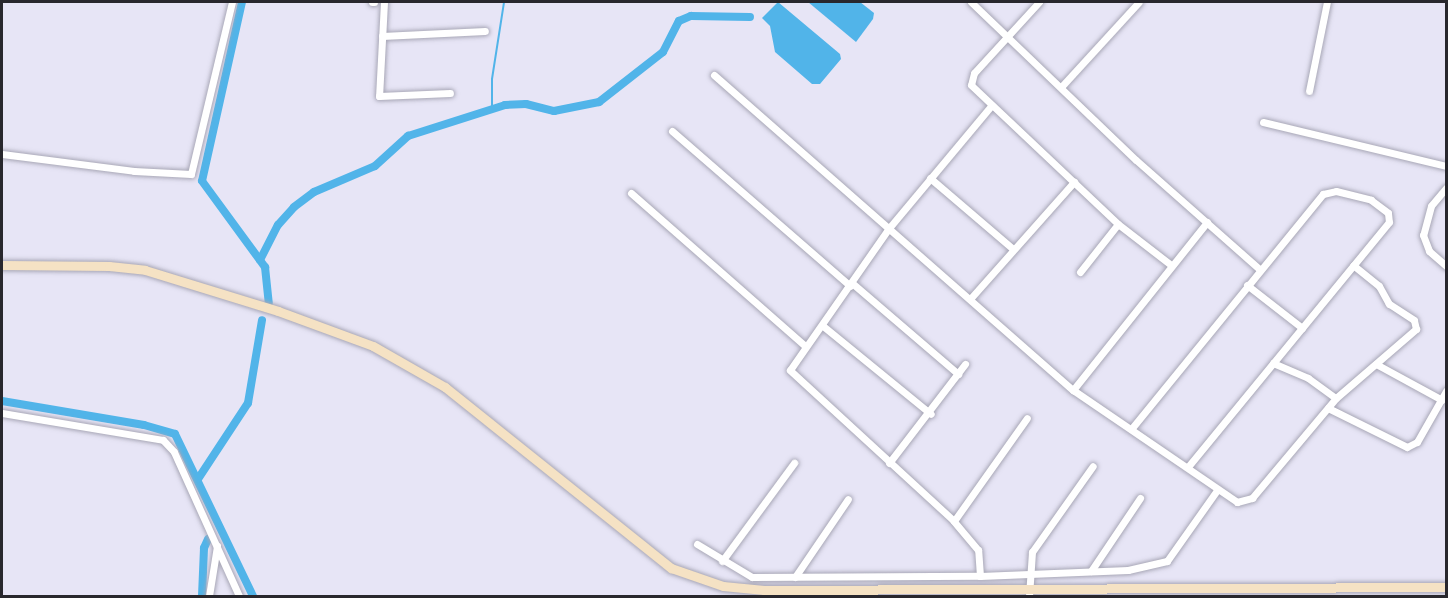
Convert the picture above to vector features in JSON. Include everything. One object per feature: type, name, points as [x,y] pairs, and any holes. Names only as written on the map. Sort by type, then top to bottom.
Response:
[{"type":"main road","points":[[2,266],[109,266],[146,270],[278,310],[373,346],[445,387],[657,558],[704,582],[764,590],[1028,593],[1446,587]]},
{"type":"street","points":[[2,154],[184,176],[193,170],[232,2]]},
{"type":"street","points":[[384,2],[379,96],[450,93]]},
{"type":"street","points":[[971,2],[1258,269]]},
{"type":"street","points":[[1039,2],[971,77],[971,85],[1118,224],[1171,265]]},
{"type":"street","points":[[1061,87],[1139,2]]},
{"type":"street","points":[[1309,91],[1327,2]]},
{"type":"street","points":[[382,36],[485,31]]},
{"type":"street","points":[[714,75],[1073,390],[1132,428],[1217,490],[1240,503],[1252,498],[1336,398],[1414,332],[1416,324],[1410,316],[1389,304],[1379,286],[1353,265]]},
{"type":"street","points":[[980,576],[978,550],[954,521],[790,374],[792,362],[823,326],[889,228],[992,105]]},
{"type":"street","points":[[1263,122],[1446,166]]},
{"type":"street","points":[[672,131],[958,374]]},
{"type":"street","points":[[930,178],[1013,249]]},
{"type":"street","points":[[970,299],[1074,182]]},
{"type":"street","points":[[1446,188],[1431,206],[1423,235],[1429,251],[1446,266]]},
{"type":"street","points":[[1132,428],[1258,269],[1323,194],[1331,191],[1366,198],[1390,217],[1188,467]]},
{"type":"street","points":[[630,193],[805,346]]},
{"type":"street","points":[[1073,390],[1207,222]]},
{"type":"street","points":[[1080,272],[1118,224]]},
{"type":"street","points":[[1247,285],[1302,328]]},
{"type":"street","points":[[823,326],[931,414]]},
{"type":"street","points":[[1273,363],[1308,378],[1336,398]]},
{"type":"street","points":[[889,463],[931,414],[965,364]]},
{"type":"street","points":[[1376,364],[1442,400]]},
{"type":"street","points":[[1328,408],[1407,447],[1417,442],[1446,391]]},
{"type":"street","points":[[2,412],[163,440],[174,452],[239,597]]},
{"type":"street","points":[[954,521],[1027,418]]},
{"type":"street","points":[[722,561],[794,463]]},
{"type":"street","points":[[1028,593],[1028,574],[1032,552],[1093,466]]},
{"type":"street","points":[[697,544],[747,576],[980,576],[1091,571],[1162,564],[1217,490]]},
{"type":"street","points":[[1091,571],[1140,498]]},
{"type":"street","points":[[795,577],[848,499]]},
{"type":"street","points":[[209,597],[217,546]]},
{"type":"water","points":[[778,2],[840,54],[841,59],[820,84],[812,84],[775,52],[770,26],[762,18]]},
{"type":"water","points":[[808,2],[860,2],[874,13],[873,19],[856,42]]},
{"type":"waterway","points":[[242,2],[202,181],[265,267],[269,303]]},
{"type":"waterway","points":[[492,108],[492,79],[504,2]]},
{"type":"waterway","points":[[260,260],[278,225],[294,207],[314,192],[375,166],[408,136],[505,105],[526,104],[554,111],[599,102],[663,52],[679,21],[691,16],[750,17]]},
{"type":"waterway","points":[[198,479],[248,403],[262,320]]},
{"type":"waterway","points":[[2,401],[144,425],[175,434],[253,596]]},
{"type":"waterway","points":[[202,596],[204,548],[208,539]]}]
